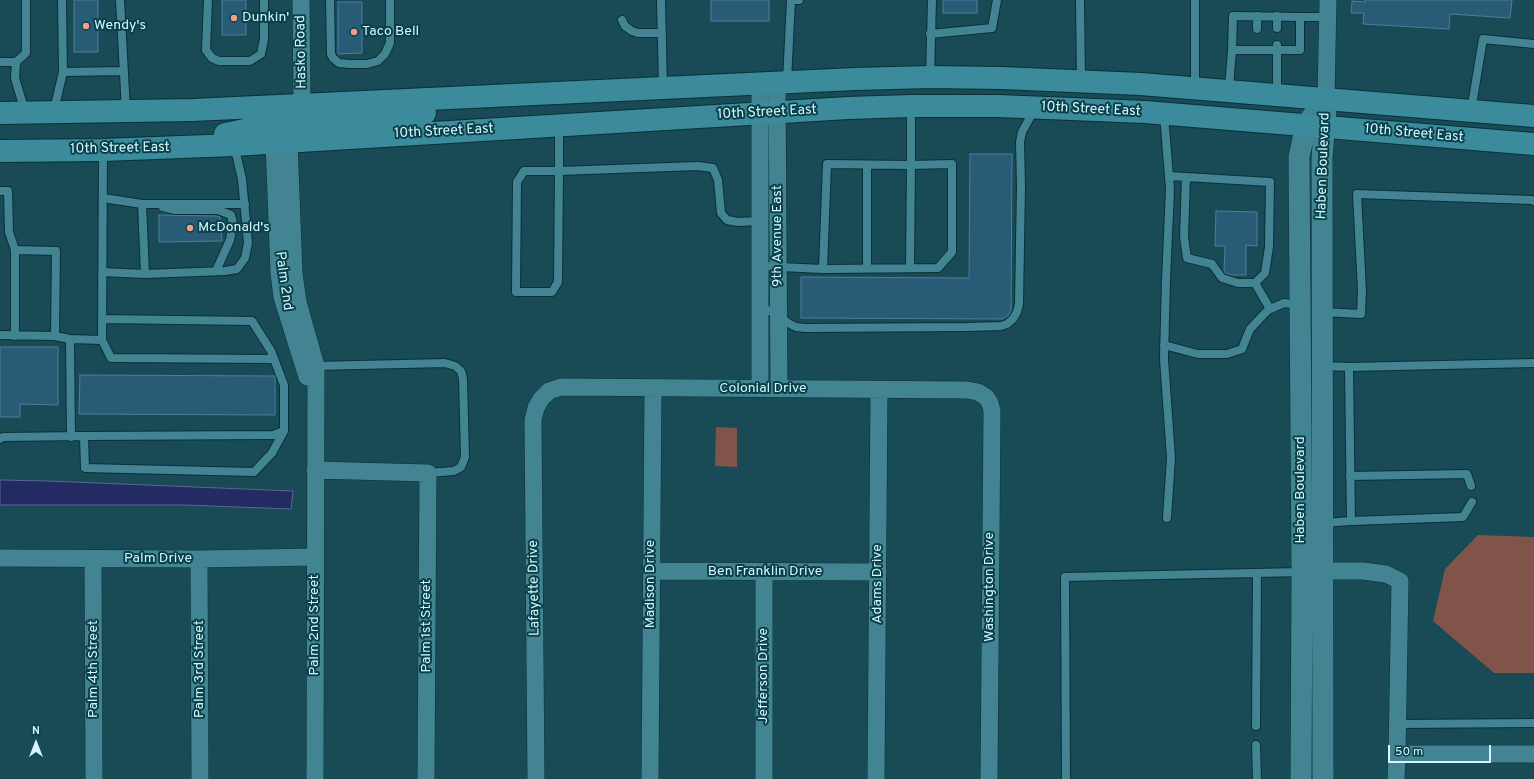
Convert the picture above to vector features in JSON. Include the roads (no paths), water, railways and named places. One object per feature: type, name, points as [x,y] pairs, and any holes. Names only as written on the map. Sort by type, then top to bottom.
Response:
[{"type":"main road","name":"10th Street East","points":[[0,113],[193,110],[775,83],[930,78],[1002,78],[1081,80],[1229,90],[1534,116]]},
{"type":"main road","points":[[911,106],[930,95],[939,93],[1061,91],[1076,85],[1081,80]]},
{"type":"main road","points":[[282,142],[297,127],[319,121],[481,109],[566,92]]},
{"type":"main road","points":[[159,148],[269,125],[291,115],[302,105]]},
{"type":"main road","name":"10th Street East","points":[[0,152],[234,145],[559,125],[911,106],[1032,107],[1164,114],[1534,144]]},
{"type":"street","name":"Hasko Road","points":[[301,0],[302,105]]},
{"type":"street","points":[[1326,98],[1328,0]]},
{"type":"street","name":"9th Avenue East","points":[[760,388],[760,221],[769,113],[775,83]]},
{"type":"street","name":"Haben Boulevard","points":[[1323,779],[1312,571],[1310,308],[1322,158],[1316,126],[1326,98]]},
{"type":"street","name":"9th Avenue East","points":[[769,113],[778,266],[779,389]]},
{"type":"street","name":"Palm 2nd","points":[[282,142],[279,272],[282,297],[310,367],[317,416],[315,470]]},
{"type":"street","name":"Haben Boulevard","points":[[1301,779],[1312,571],[1323,523],[1324,366],[1310,308]]},
{"type":"street","name":"Colonial Drive","points":[[541,399],[549,391],[561,387],[653,389],[760,388],[966,390],[978,392],[986,397]]},
{"type":"street","name":"Madison Drive","points":[[650,779],[653,389]]},
{"type":"street","name":"Adams Drive","points":[[876,779],[879,390]]},
{"type":"street","name":"Washington Drive","points":[[986,397],[990,403],[992,411],[989,779]]},
{"type":"street","name":"Lafayette Drive","points":[[536,779],[533,420],[536,408],[541,399]]},
{"type":"street","points":[[315,470],[428,473]]},
{"type":"street","name":"Palm 2nd Street","points":[[315,470],[315,779]]},
{"type":"street","name":"Palm 1st Street","points":[[426,779],[428,473]]},
{"type":"street","name":"Palm Drive","points":[[0,558],[199,559],[316,557]]},
{"type":"street","name":"Palm 4th Street","points":[[93,559],[94,779]]},
{"type":"street","name":"Palm 3rd Street","points":[[199,559],[200,779]]},
{"type":"street","name":"Ben Franklin Drive","points":[[651,571],[878,572]]},
{"type":"street","points":[[1312,571],[1363,571],[1386,574],[1400,581],[1396,779]]},
{"type":"street","name":"Jefferson Drive","points":[[764,572],[764,779]]},
{"type":"street","points":[[1396,754],[1534,754]]},
{"type":"lane","points":[[26,0],[26,52],[16,62],[15,78],[26,113]]},
{"type":"lane","points":[[54,113],[63,72],[62,0]]},
{"type":"lane","points":[[120,0],[126,112]]},
{"type":"lane","points":[[208,0],[206,50],[212,58],[219,61],[250,60],[261,54],[264,39],[264,0]]},
{"type":"lane","points":[[330,0],[331,54],[333,58],[339,63],[368,64],[378,61],[385,54],[390,43],[390,0]]},
{"type":"lane","points":[[661,0],[663,88]]},
{"type":"lane","points":[[775,83],[791,0],[799,0]]},
{"type":"lane","points":[[930,78],[932,0]]},
{"type":"lane","points":[[930,34],[992,28],[997,0]]},
{"type":"lane","points":[[1080,0],[1081,80]]},
{"type":"lane","points":[[1195,0],[1195,88]]},
{"type":"lane","points":[[1229,90],[1233,16],[1328,17]]},
{"type":"lane","points":[[1258,16],[1258,28]]},
{"type":"lane","points":[[1277,16],[1277,28]]},
{"type":"lane","points":[[1232,50],[1257,47],[1277,47],[1300,50],[1300,17]]},
{"type":"lane","points":[[622,20],[625,26],[638,33],[662,33]]},
{"type":"lane","points":[[1471,111],[1483,40],[1534,44]]},
{"type":"lane","points":[[1277,47],[1277,94]]},
{"type":"lane","points":[[0,62],[16,62]]},
{"type":"lane","points":[[63,72],[124,71]]},
{"type":"lane","points":[[910,268],[911,106]]},
{"type":"lane","points":[[760,306],[788,323],[805,328],[953,328],[1001,326],[1008,324],[1017,312],[1019,304],[1021,186],[1020,142],[1022,132],[1032,114],[1032,107]]},
{"type":"lane","points":[[1164,114],[1170,189],[1164,346],[1171,458],[1166,518]]},
{"type":"lane","points":[[559,125],[559,170],[558,282],[552,292],[516,292],[517,182],[524,171],[559,170],[697,166],[713,168],[718,180],[721,213],[727,220],[738,222],[760,221]]},
{"type":"lane","points":[[102,272],[145,274],[237,269],[244,258],[248,243],[242,178],[234,145]]},
{"type":"lane","points":[[103,150],[102,340],[111,358],[274,359]]},
{"type":"lane","points":[[760,266],[823,269],[938,268],[952,252],[952,164],[827,164],[823,269]]},
{"type":"lane","points":[[867,165],[867,268]]},
{"type":"lane","points":[[1169,176],[1186,177],[1270,182],[1269,247],[1265,273],[1255,283],[1238,283],[1222,278],[1212,264],[1187,258],[1184,237],[1186,177]]},
{"type":"lane","points":[[0,191],[8,191],[9,232],[15,250],[15,336]]},
{"type":"lane","points":[[1164,346],[1198,354],[1227,354],[1242,349],[1250,330],[1270,309],[1284,303],[1310,308],[1361,314],[1362,291],[1357,194],[1532,200],[1534,202]]},
{"type":"lane","points":[[103,198],[142,204],[244,204]]},
{"type":"lane","points":[[142,204],[145,274]]},
{"type":"lane","points":[[152,204],[175,210],[218,210],[231,215],[233,223],[230,240],[216,271]]},
{"type":"lane","points":[[15,250],[56,251],[55,336]]},
{"type":"lane","points":[[1255,283],[1270,309]]},
{"type":"lane","points":[[84,436],[85,468],[254,472],[272,453],[284,431],[284,385],[271,351],[252,321],[102,319]]},
{"type":"lane","points":[[0,336],[55,336],[70,339],[102,340]]},
{"type":"lane","points":[[70,339],[71,436]]},
{"type":"lane","points":[[310,367],[445,363],[454,366],[461,371],[464,379],[465,457],[461,467],[454,471],[428,473]]},
{"type":"lane","points":[[1324,366],[1349,367],[1534,363]]},
{"type":"lane","points":[[1349,367],[1351,521]]},
{"type":"lane","points":[[0,439],[3,436],[273,435],[284,431]]},
{"type":"lane","points":[[1350,476],[1467,474],[1471,486]]},
{"type":"lane","points":[[1323,523],[1463,517],[1472,502]]},
{"type":"lane","points":[[1066,779],[1065,577],[1312,571]]},
{"type":"lane","points":[[1256,726],[1257,573]]},
{"type":"lane","points":[[1397,724],[1534,723]]},
{"type":"lane","points":[[1256,745],[1257,779]]},
{"type":"place","name":"Dunkin'","points":[[234,18]]},
{"type":"place","name":"Wendy's","points":[[86,26]]},
{"type":"place","name":"Taco Bell","points":[[354,32]]},
{"type":"place","name":"McDonald's","points":[[190,228]]}]
